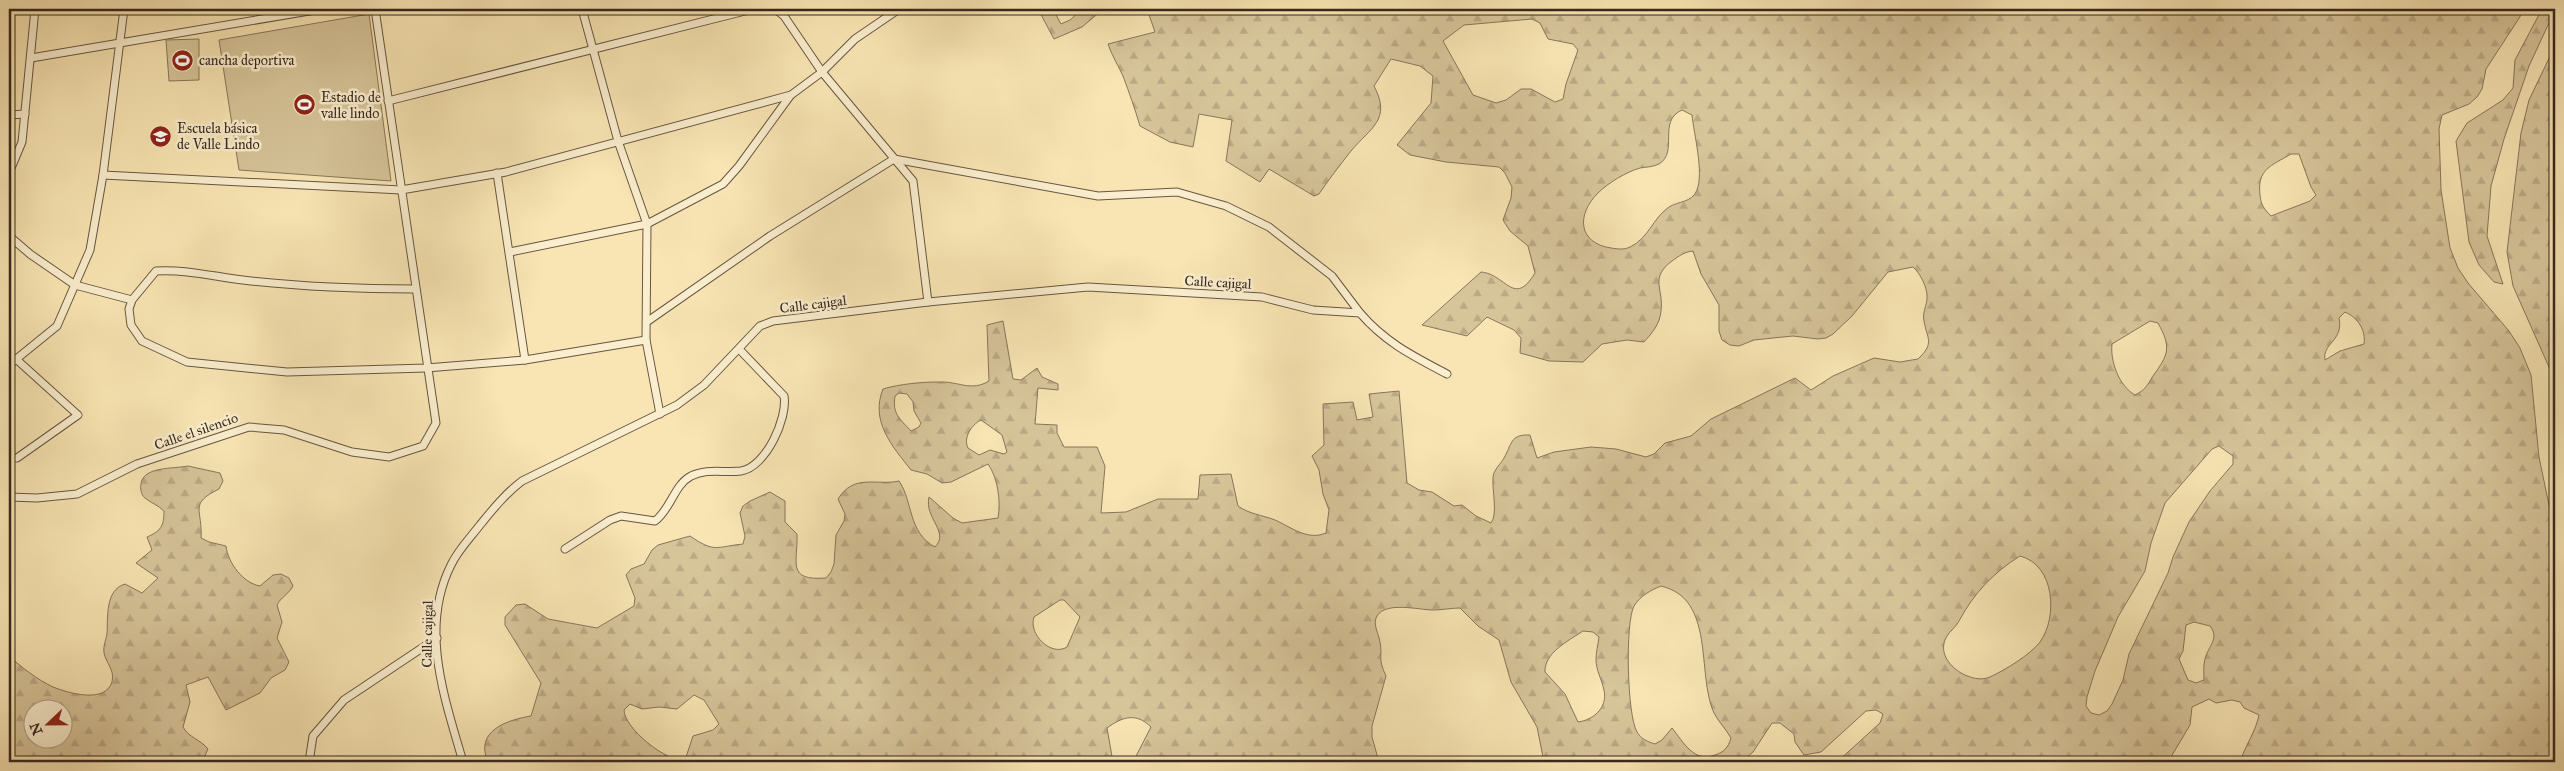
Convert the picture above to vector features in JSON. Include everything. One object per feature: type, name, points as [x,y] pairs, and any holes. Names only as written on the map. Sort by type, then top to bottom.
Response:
[{"type":"street","points":[[9,173],[22,142],[35,9]]},
{"type":"street","points":[[9,365],[57,326],[90,250],[103,175],[124,9]]},
{"type":"street","points":[[31,58],[119,41],[321,9]]},
{"type":"street","points":[[375,9],[426,368]]},
{"type":"street","points":[[582,9],[618,141],[647,224],[648,321],[646,340],[660,414]]},
{"type":"street","points":[[388,101],[749,10],[766,9]]},
{"type":"street","points":[[775,9],[784,16],[822,72],[913,181],[928,302]]},
{"type":"street","points":[[510,252],[647,224],[723,184],[739,166],[791,96],[822,72],[855,39],[900,9]]},
{"type":"street","points":[[103,175],[401,190],[497,173],[791,96]]},
{"type":"street","points":[[9,115],[25,114]]},
{"type":"street","points":[[648,321],[770,236],[894,159],[1098,196],[1177,192],[1226,206],[1269,227],[1332,276],[1375,330],[1394,346],[1447,374]]},
{"type":"street","points":[[497,173],[525,360]]},
{"type":"street","points":[[9,236],[30,254],[75,284],[132,300]]},
{"type":"street","points":[[415,289],[322,288],[242,280],[179,269],[156,271],[132,300],[129,309],[131,325],[142,342],[187,362],[286,372],[426,368],[525,360],[646,340]]},
{"type":"street","name":"Calle cajigal","points":[[463,762],[437,671],[437,603],[450,566],[462,547],[508,492],[522,481],[660,414],[704,385],[760,326],[773,321],[928,302],[1088,287],[1262,297],[1313,310],[1360,313]]},
{"type":"street","points":[[565,549],[610,520],[621,516],[655,521],[672,501],[679,487],[691,476],[709,471],[742,471],[762,459],[782,419],[786,404],[784,396],[739,349]]},
{"type":"street","points":[[16,359],[78,415],[17,458]]},
{"type":"street","name":"Calle el silencio","points":[[13,498],[78,494],[137,464],[249,427],[284,430],[352,452],[389,457],[423,446],[436,423],[426,368]]},
{"type":"street","points":[[9,504],[13,498]]},
{"type":"street","points":[[309,762],[313,736],[344,700],[437,638]]},
{"type":"green space","points":[[1038,9],[1053,9],[1061,24],[1070,20],[1079,12],[1078,9],[1109,9],[1101,11],[1082,27],[1054,39]]},
{"type":"green space","points":[[1147,9],[2525,9],[2486,69],[2482,89],[2477,97],[2469,104],[2442,115],[2439,129],[2441,190],[2450,248],[2458,268],[2468,283],[2509,331],[2520,348],[2531,375],[2539,457],[2555,534],[2555,762],[2240,762],[2259,715],[2244,708],[2240,702],[2232,700],[2216,703],[2209,699],[2192,707],[2190,725],[2168,762],[1837,762],[1880,723],[1883,714],[1876,710],[1866,711],[1821,752],[1804,755],[1795,742],[1794,734],[1780,723],[1772,723],[1753,752],[1741,762],[1544,762],[1537,727],[1511,682],[1499,640],[1478,626],[1460,608],[1433,610],[1403,607],[1381,611],[1376,619],[1375,626],[1381,647],[1381,661],[1386,676],[1372,726],[1372,737],[1379,762],[1133,762],[1151,727],[1140,719],[1129,718],[1118,721],[1107,728],[1113,762],[488,762],[485,742],[489,735],[503,724],[531,716],[541,683],[505,625],[505,617],[516,605],[525,604],[548,619],[597,628],[634,606],[635,598],[626,575],[631,569],[644,564],[652,550],[658,545],[690,536],[705,545],[715,548],[743,544],[745,536],[740,513],[743,506],[770,492],[785,501],[785,522],[797,534],[797,568],[800,573],[813,578],[826,578],[831,572],[834,564],[836,535],[844,521],[845,514],[838,499],[844,491],[859,483],[899,481],[915,525],[926,541],[935,547],[940,536],[928,505],[929,497],[953,518],[962,523],[998,518],[998,490],[988,464],[951,482],[942,483],[927,474],[911,470],[890,442],[881,422],[879,412],[883,389],[932,382],[976,386],[989,381],[987,325],[1003,321],[1013,379],[1021,380],[1037,368],[1042,377],[1058,384],[1058,390],[1038,388],[1035,424],[1057,425],[1057,433],[1064,447],[1097,447],[1105,466],[1101,513],[1126,512],[1158,499],[1198,499],[1200,475],[1231,474],[1238,506],[1251,513],[1275,520],[1299,532],[1312,535],[1326,533],[1329,510],[1323,494],[1319,470],[1312,456],[1324,445],[1323,404],[1353,402],[1357,420],[1373,417],[1369,394],[1399,391],[1407,483],[1419,490],[1432,492],[1454,506],[1462,505],[1476,516],[1491,523],[1494,514],[1493,475],[1512,441],[1519,436],[1530,435],[1537,458],[1554,452],[1591,447],[1616,449],[1646,457],[1654,454],[1665,443],[1691,436],[1711,419],[1795,378],[1811,390],[1833,376],[1874,358],[1900,362],[1918,359],[1927,349],[1928,341],[1924,312],[1927,294],[1923,281],[1913,267],[1888,272],[1852,316],[1826,338],[1793,336],[1754,340],[1739,346],[1730,345],[1722,340],[1719,331],[1719,305],[1701,274],[1693,251],[1677,257],[1661,273],[1659,278],[1660,316],[1655,328],[1644,342],[1627,340],[1602,344],[1583,362],[1549,361],[1520,353],[1521,338],[1514,330],[1487,317],[1467,336],[1422,325],[1481,272],[1490,274],[1515,289],[1521,288],[1528,283],[1535,273],[1528,246],[1510,231],[1503,220],[1511,198],[1512,187],[1505,173],[1499,167],[1446,162],[1410,155],[1397,145],[1431,103],[1433,76],[1420,66],[1391,59],[1374,86],[1381,107],[1376,123],[1351,151],[1319,194],[1314,196],[1269,169],[1260,182],[1226,161],[1232,120],[1199,114],[1193,147],[1170,142],[1140,126],[1123,76],[1108,44],[1155,32]],"holes":[[[1532,19],[1540,23],[1548,39],[1573,44],[1578,50],[1566,84],[1563,99],[1555,102],[1531,89],[1521,89],[1506,100],[1496,103],[1473,95],[1443,41],[1464,25]],[[1682,110],[1692,115],[1699,174],[1699,182],[1695,194],[1688,200],[1669,207],[1658,217],[1642,239],[1630,247],[1623,249],[1611,248],[1600,245],[1592,240],[1584,227],[1586,210],[1591,201],[1602,189],[1623,175],[1640,168],[1659,164],[1665,159],[1668,152],[1669,129],[1675,115]],[[2291,154],[2299,154],[2311,187],[2316,195],[2310,201],[2271,216],[2262,204],[2260,186],[2263,174],[2272,165]],[[2345,312],[2360,325],[2364,334],[2364,344],[2340,351],[2325,360],[2325,354],[2340,326],[2339,318]],[[2150,321],[2158,323],[2167,345],[2165,357],[2141,391],[2135,395],[2124,386],[2112,358],[2112,344]],[[899,393],[907,394],[913,402],[914,411],[921,423],[919,427],[911,431],[898,416],[895,407],[895,396]],[[981,420],[1002,435],[1007,452],[1004,454],[990,450],[979,455],[968,448],[967,436],[971,428]],[[2219,446],[2233,456],[2233,464],[2210,491],[2189,522],[2168,573],[2129,654],[2123,680],[2112,704],[2107,711],[2099,715],[2091,713],[2086,706],[2095,671],[2118,617],[2145,571],[2151,543],[2165,503],[2212,449]],[[2020,556],[2032,561],[2040,570],[2050,593],[2051,606],[2046,631],[2040,642],[2024,657],[1990,677],[1983,679],[1968,676],[1952,666],[1944,652],[1944,642],[1971,601],[2001,569]],[[1661,586],[1678,594],[1690,606],[1697,621],[1709,697],[1714,713],[1731,738],[1727,747],[1718,754],[1708,757],[1695,754],[1685,745],[1672,728],[1662,740],[1655,744],[1645,740],[1637,732],[1631,708],[1629,689],[1629,630],[1634,606],[1639,599]],[[1060,600],[1064,600],[1080,617],[1067,647],[1061,649],[1054,649],[1042,642],[1034,630],[1034,617]],[[2194,622],[2210,626],[2214,639],[2204,662],[2204,680],[2196,683],[2188,680],[2179,659],[2183,651],[2186,625]],[[1583,631],[1593,632],[1599,637],[1596,664],[1604,690],[1604,702],[1594,716],[1584,721],[1578,722],[1565,694],[1545,672],[1548,659],[1564,643]],[[694,695],[704,700],[719,724],[713,730],[693,736],[685,760],[677,759],[668,756],[648,743],[631,726],[624,710],[630,704],[642,709],[659,707],[677,709]]]},
{"type":"green space","points":[[2542,9],[2555,10],[2529,66],[2504,139],[2491,186],[2487,236],[2503,284],[2494,282],[2479,265],[2469,242],[2456,141],[2467,123],[2503,100],[2513,88],[2515,60]]},
{"type":"green space","name":"Estadio de valle lindo","points":[[369,14],[391,181],[239,170],[219,40]]},
{"type":"green space","name":"cancha deportiva","points":[[199,39],[199,80],[169,81],[166,40]]},
{"type":"green space","points":[[2555,46],[2555,391],[2549,367],[2513,286],[2507,252],[2521,133],[2529,100]]},
{"type":"green space","points":[[188,466],[220,473],[223,481],[219,489],[209,494],[200,504],[201,538],[226,546],[230,559],[237,571],[242,577],[254,584],[260,586],[273,575],[281,574],[289,578],[293,586],[277,605],[282,622],[277,638],[289,662],[285,670],[271,678],[260,693],[226,710],[208,677],[186,685],[190,702],[183,727],[188,734],[208,749],[202,762],[9,762],[9,656],[24,669],[47,684],[76,694],[94,695],[102,693],[108,689],[112,682],[112,674],[104,650],[111,598],[119,587],[125,584],[142,593],[158,578],[136,563],[152,550],[147,537],[156,533],[162,524],[164,511],[147,500],[141,491],[143,478],[147,474],[160,469]]},
{"type":"place","name":"cancha deportiva","points":[[183,60]]},
{"type":"place","name":"Estadio de valle lindo","points":[[305,105]]},
{"type":"place","name":"Escuela básica de Valle Lindo","points":[[161,136]]}]
